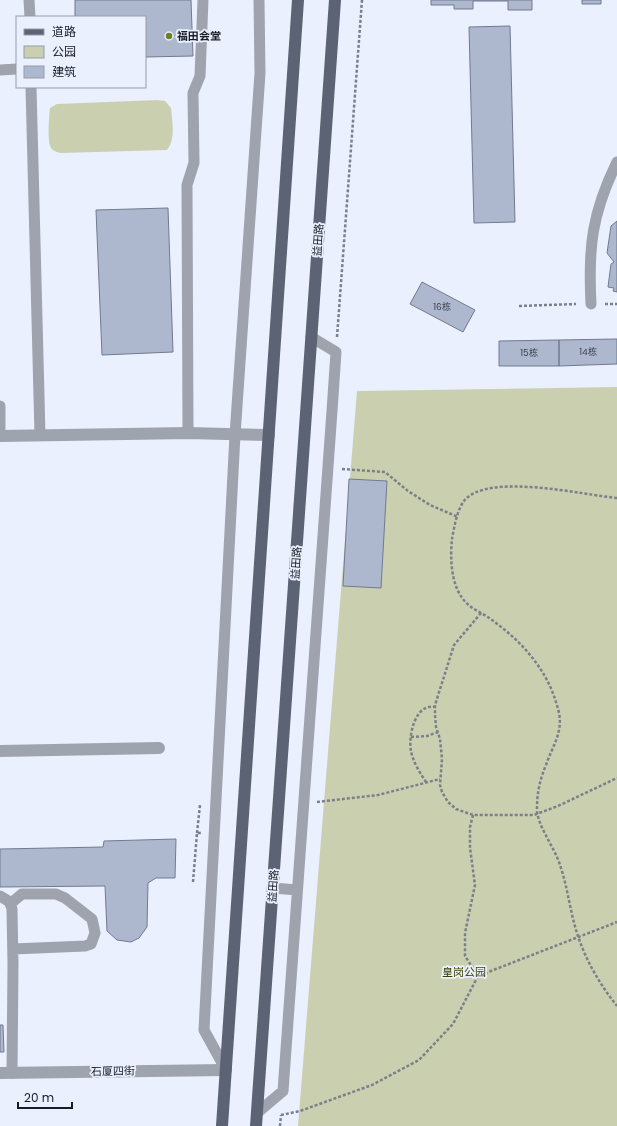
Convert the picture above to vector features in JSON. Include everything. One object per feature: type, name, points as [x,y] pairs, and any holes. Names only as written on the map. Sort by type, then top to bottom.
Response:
[{"type":"main road","points":[[222,1126],[298,0]]},
{"type":"main road","name":"益田路","points":[[256,1126],[335,0]]},
{"type":"street","points":[[0,436],[188,433],[268,435]]},
{"type":"street","points":[[0,751],[159,748]]},
{"type":"street","name":"石厦四街","points":[[6,1073],[226,1070]]},
{"type":"lane","points":[[29,0],[30,16]]},
{"type":"lane","points":[[188,433],[187,185],[194,163],[193,93],[200,76],[203,0]]},
{"type":"lane","points":[[226,1070],[204,1030],[235,435],[260,73],[259,0]]},
{"type":"lane","points":[[2,70],[16,69]]},
{"type":"lane","points":[[32,88],[40,435]]},
{"type":"lane","points":[[591,304],[589,265],[593,226],[604,189],[617,162]]},
{"type":"lane","points":[[257,1113],[283,1091],[336,352],[312,337]]},
{"type":"lane","points":[[0,406],[0,436]]},
{"type":"lane","points":[[273,888],[297,890]]},
{"type":"lane","points":[[10,904],[22,894],[56,894],[65,898],[92,919],[95,933],[90,944],[85,946],[13,949]]},
{"type":"lane","points":[[0,896],[5,898],[10,904],[13,949],[6,1073]]},
{"type":"path","points":[[336,352],[362,0]]},
{"type":"path","points":[[519,306],[617,304]]},
{"type":"path","points":[[341,468],[385,472],[408,491],[430,505],[458,517]]},
{"type":"path","points":[[617,498],[528,487],[492,487],[472,494],[464,501],[452,540],[454,582],[463,600],[490,618],[523,646],[539,666],[556,702],[560,729],[557,741],[541,777],[537,814],[560,864],[578,937],[603,988],[617,1006]]},
{"type":"path","points":[[481,613],[454,645],[435,707],[442,759],[440,780],[442,792],[448,802],[463,813],[473,815],[537,814],[558,806],[617,778]]},
{"type":"path","points":[[426,782],[412,756],[411,737],[416,721],[422,710],[432,706],[435,707]]},
{"type":"path","points":[[411,737],[427,736],[438,732]]},
{"type":"path","points":[[316,802],[378,795],[426,782],[440,780]]},
{"type":"path","points":[[473,815],[470,827],[470,848],[475,885],[465,933],[464,956],[478,976]]},
{"type":"path","points":[[281,1115],[300,1111],[372,1085],[419,1060],[453,1024],[478,976],[617,922]]},
{"type":"green space","points":[[165,101],[171,108],[173,124],[172,141],[167,150],[60,153],[51,148],[49,135],[50,108],[57,104]]},
{"type":"green space","name":"皇岗公园","points":[[617,387],[617,1126],[298,1126],[357,391]]},
{"type":"building","name":"福田会堂","points":[[75,0],[191,0],[193,56],[146,57],[146,16],[75,16]]},
{"type":"building","points":[[431,0],[532,0],[532,10],[508,10],[508,1],[473,1],[473,9],[454,9],[454,5],[431,5]]},
{"type":"building","points":[[582,0],[601,0],[601,4],[582,4]]},
{"type":"building","points":[[510,26],[515,222],[474,223],[469,27]]},
{"type":"building","points":[[168,208],[173,352],[102,355],[96,210]]},
{"type":"building","points":[[617,221],[617,292],[613,291],[614,288],[608,287],[611,264],[614,262],[607,253],[611,226]]},
{"type":"building","points":[[422,282],[475,310],[463,332],[410,304]]},
{"type":"building","points":[[617,339],[617,364],[559,366],[559,340]]},
{"type":"building","points":[[559,340],[559,366],[499,366],[499,341]]},
{"type":"building","points":[[349,479],[387,481],[381,588],[343,586]]},
{"type":"building","points":[[176,839],[175,878],[156,878],[148,883],[147,927],[139,938],[131,942],[117,940],[107,931],[105,886],[0,887],[0,849],[103,847],[104,841]]},
{"type":"building","points":[[0,1025],[3,1025],[4,1052],[0,1052]]},
{"type":"place","name":"福田会堂","points":[[169,36]]}]
